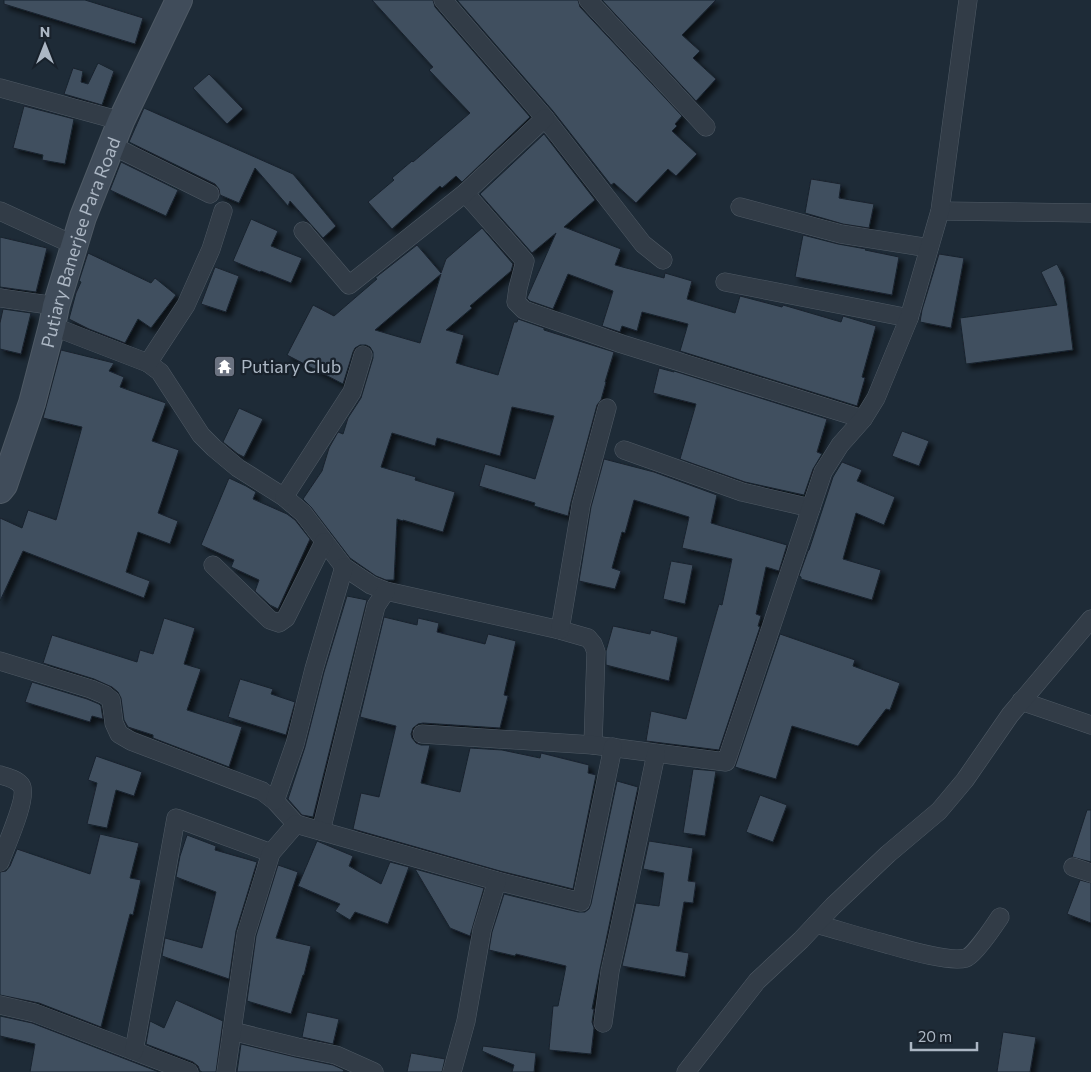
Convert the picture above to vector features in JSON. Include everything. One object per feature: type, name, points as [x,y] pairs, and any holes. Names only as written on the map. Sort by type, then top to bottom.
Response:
[{"type":"street","name":"Putiary Banerjee Para Road","points":[[0,490],[4,484],[32,402],[54,316],[83,217],[121,121],[179,0]]},
{"type":"street","points":[[443,0],[545,118],[643,244],[663,260]]},
{"type":"street","points":[[588,0],[706,127]]},
{"type":"street","points":[[422,734],[593,745],[726,762],[823,472],[840,445],[863,419],[876,398],[909,318],[940,211],[968,0]]},
{"type":"street","points":[[0,88],[121,121]]},
{"type":"street","points":[[303,231],[349,285],[465,193],[545,118]]},
{"type":"street","points":[[111,145],[210,194]]},
{"type":"street","points":[[465,193],[525,261],[516,302],[524,310],[622,344],[863,419]]},
{"type":"street","points":[[740,207],[842,234],[929,248]]},
{"type":"street","points":[[0,211],[74,245]]},
{"type":"street","points":[[148,363],[186,306],[212,249],[223,211]]},
{"type":"street","points":[[940,211],[1091,213]]},
{"type":"street","points":[[725,282],[909,318]]},
{"type":"street","points":[[0,298],[54,316],[148,363],[160,372],[201,435],[238,468],[284,497],[303,513],[344,567],[371,584],[386,591],[588,638],[596,652],[593,745]]},
{"type":"street","points":[[284,497],[352,392],[363,355]]},
{"type":"street","points":[[560,630],[581,505],[607,408]]},
{"type":"street","points":[[624,450],[742,492],[811,508]]},
{"type":"street","points":[[212,566],[270,620],[279,623],[286,618],[324,542]]},
{"type":"street","points":[[275,801],[295,744],[344,567]]},
{"type":"street","points":[[321,831],[376,606],[386,591]]},
{"type":"street","points":[[686,1072],[757,981],[888,854],[939,811],[965,780],[1010,714],[1091,619]]},
{"type":"street","points":[[0,661],[105,695],[111,700],[114,723],[119,734],[131,741],[262,791],[275,801],[296,824],[497,881],[581,902],[613,748]]},
{"type":"street","points":[[1022,701],[1091,725]]},
{"type":"street","points":[[602,1022],[610,970],[656,754]]},
{"type":"street","points":[[0,776],[16,780],[22,786],[23,792],[19,813],[0,862]]},
{"type":"street","points":[[134,1051],[176,818],[271,853]]},
{"type":"street","points":[[226,1072],[246,934],[271,853],[296,824]]},
{"type":"street","points":[[1072,866],[1091,872]]},
{"type":"street","points":[[452,1072],[466,1021],[482,930],[497,881]]},
{"type":"street","points":[[816,924],[914,952],[956,959],[967,958],[974,953],[1000,917]]},
{"type":"street","points":[[0,1005],[34,1013],[189,1072]]},
{"type":"street","points":[[232,1031],[336,1055],[374,1072]]},
{"type":"building","points":[[4,0],[85,0],[143,18],[135,44],[4,4]]},
{"type":"building","points":[[372,0],[433,0],[435,7],[530,117],[462,182],[456,176],[442,188],[440,186],[392,229],[368,202],[394,180],[392,178],[470,113],[429,70],[433,67]]},
{"type":"building","points":[[457,0],[578,0],[580,7],[682,116],[672,131],[697,154],[676,176],[668,169],[636,203],[614,183],[611,185],[553,111]]},
{"type":"building","points":[[602,0],[716,0],[682,35],[700,51],[693,58],[716,79],[696,101]]},
{"type":"building","points":[[98,63],[114,71],[102,105],[64,94],[73,68],[83,71],[81,82],[88,84]]},
{"type":"building","points":[[209,74],[243,109],[227,124],[193,88]]},
{"type":"building","points":[[24,106],[74,119],[65,164],[42,160],[43,155],[13,148]]},
{"type":"building","points":[[144,108],[293,174],[336,226],[323,238],[290,201],[288,206],[255,168],[239,203],[220,195],[219,189],[215,184],[129,142]]},
{"type":"building","points":[[544,134],[595,200],[564,227],[621,249],[615,265],[664,278],[665,273],[692,281],[687,299],[735,313],[740,296],[782,307],[783,305],[841,322],[843,316],[876,326],[862,377],[865,378],[857,406],[680,351],[688,324],[642,312],[637,331],[622,326],[620,332],[602,326],[613,291],[568,274],[553,309],[530,301],[527,298],[556,233],[532,253],[480,194]]},
{"type":"building","points":[[121,162],[178,190],[166,216],[110,190]]},
{"type":"building","points":[[811,179],[841,184],[839,198],[874,204],[869,228],[843,224],[805,213]]},
{"type":"building","points":[[251,219],[278,231],[271,246],[302,258],[291,283],[233,261]]},
{"type":"building","points":[[482,228],[513,264],[511,271],[470,306],[472,308],[446,330],[464,335],[456,363],[498,375],[514,322],[517,322],[518,319],[544,328],[544,330],[614,352],[601,400],[597,405],[568,516],[534,506],[535,503],[479,486],[485,464],[535,479],[554,416],[512,407],[500,456],[437,438],[435,446],[392,433],[381,467],[416,477],[415,480],[455,492],[443,532],[397,519],[394,580],[386,580],[376,576],[350,558],[303,499],[322,471],[329,448],[338,432],[343,434],[348,418],[361,398],[373,358],[373,352],[366,345],[360,345],[355,348],[343,384],[287,355],[313,305],[334,316],[377,279],[375,278],[417,245],[441,273],[446,259]],"holes":[[[441,274],[420,343],[375,330]]]},
{"type":"building","points":[[803,235],[899,257],[892,295],[795,277]]},
{"type":"building","points":[[0,237],[47,248],[36,292],[0,287]]},
{"type":"building","points":[[88,253],[151,283],[155,278],[176,295],[151,328],[138,319],[125,343],[69,319]]},
{"type":"building","points":[[939,254],[964,258],[951,328],[920,322]]},
{"type":"building","points":[[1057,264],[1064,278],[1073,350],[966,364],[960,318],[1057,305],[1041,272]]},
{"type":"building","points":[[215,267],[239,276],[226,312],[201,304]]},
{"type":"building","points":[[3,309],[31,313],[21,354],[0,349],[0,323]]},
{"type":"building","points":[[61,350],[114,363],[109,371],[124,377],[120,387],[166,403],[152,441],[179,450],[158,513],[178,521],[170,544],[138,532],[126,572],[150,581],[144,598],[23,551],[0,601],[0,518],[22,528],[28,510],[56,520],[82,427],[43,418]]},
{"type":"building","points":[[659,368],[827,419],[817,452],[822,454],[813,469],[804,495],[745,482],[680,459],[696,404],[653,393]]},
{"type":"building","points":[[239,408],[263,419],[244,457],[223,442]]},
{"type":"building","points":[[902,431],[929,441],[919,466],[892,456]]},
{"type":"building","points":[[604,459],[654,472],[717,495],[711,523],[787,545],[779,571],[766,567],[756,614],[761,616],[758,626],[760,627],[719,750],[646,741],[651,711],[686,719],[719,604],[722,605],[732,559],[682,548],[689,517],[634,500],[625,533],[622,532],[612,568],[621,571],[615,589],[579,581],[591,507]]},
{"type":"building","points":[[842,462],[862,470],[857,481],[895,497],[884,525],[856,513],[843,559],[881,570],[872,600],[801,579],[799,576],[833,477]]},
{"type":"building","points":[[229,478],[256,492],[253,499],[287,514],[295,520],[310,539],[278,609],[270,605],[255,591],[259,580],[231,567],[234,560],[201,545]]},
{"type":"building","points":[[671,561],[693,565],[685,604],[663,599]]},
{"type":"building","points":[[347,596],[367,600],[313,817],[302,815],[288,799],[305,747],[324,672]]},
{"type":"building","points":[[384,617],[417,625],[418,618],[439,623],[437,632],[485,644],[488,634],[516,641],[504,695],[508,696],[500,728],[423,723],[413,728],[411,734],[416,743],[430,745],[421,783],[460,792],[470,748],[502,750],[540,758],[541,753],[589,765],[588,773],[596,775],[573,889],[500,871],[353,829],[361,793],[379,797],[396,726],[360,717]]},
{"type":"building","points":[[164,618],[195,628],[184,664],[201,669],[187,710],[242,727],[229,767],[153,738],[153,735],[128,727],[124,720],[121,698],[112,687],[94,679],[43,663],[52,635],[137,662],[140,650],[153,654]]},
{"type":"building","points":[[613,626],[650,634],[651,630],[678,637],[669,681],[606,665],[606,651]]},
{"type":"building","points":[[780,634],[855,660],[853,666],[900,683],[890,710],[886,709],[858,746],[792,726],[776,779],[735,767]]},
{"type":"building","points":[[240,679],[273,689],[271,694],[295,702],[286,735],[228,717]]},
{"type":"building","points":[[32,682],[99,704],[103,719],[92,716],[90,722],[25,702]]},
{"type":"building","points":[[96,756],[142,772],[134,796],[116,790],[107,828],[87,824],[97,783],[88,780]]},
{"type":"building","points":[[693,769],[716,771],[705,836],[683,833]]},
{"type":"building","points":[[617,781],[638,787],[592,1009],[594,1009],[592,1022],[594,1028],[591,1054],[549,1050],[553,1006],[558,1006],[566,966],[516,954],[515,956],[489,950],[492,932],[504,894],[578,912],[585,912],[589,909]]},
{"type":"building","points":[[760,795],[787,805],[773,842],[746,832]]},
{"type":"building","points":[[1087,810],[1091,810],[1091,862],[1072,857]]},
{"type":"building","points":[[100,834],[139,843],[130,878],[141,880],[133,915],[130,914],[101,1027],[39,1003],[0,995],[0,872],[6,871],[10,866],[17,849],[90,874]]},
{"type":"building","points":[[187,835],[216,846],[215,850],[257,862],[236,931],[229,979],[162,956],[165,938],[202,948],[216,892],[176,877]]},
{"type":"building","points":[[317,841],[353,856],[349,866],[381,884],[390,862],[409,867],[388,924],[355,912],[350,920],[335,911],[340,904],[298,886]]},
{"type":"building","points":[[649,841],[693,848],[688,881],[696,882],[693,903],[684,902],[676,951],[689,953],[685,977],[622,966],[636,903],[659,906],[664,873],[643,869]]},
{"type":"building","points":[[278,865],[298,872],[276,938],[311,946],[291,1014],[247,1001],[256,936]]},
{"type":"building","points":[[415,869],[484,888],[470,936],[450,928]]},
{"type":"building","points":[[1080,880],[1091,883],[1091,923],[1067,914]]},
{"type":"building","points":[[176,1000],[223,1021],[216,1072],[202,1072],[193,1062],[146,1044],[150,1021],[164,1028]]},
{"type":"building","points":[[307,1012],[339,1019],[333,1044],[302,1037]]},
{"type":"building","points":[[0,1016],[32,1023],[159,1072],[30,1072],[35,1044],[0,1036]]},
{"type":"building","points":[[1003,1032],[1036,1037],[1030,1072],[997,1072]]},
{"type":"building","points":[[241,1044],[333,1065],[344,1070],[343,1072],[237,1072]]},
{"type":"building","points":[[483,1046],[536,1053],[534,1072],[512,1072],[514,1065],[482,1051]]},
{"type":"building","points":[[411,1053],[445,1059],[442,1072],[407,1072]]},
{"type":"place","name":"Putiary Club","points":[[225,366]]}]
